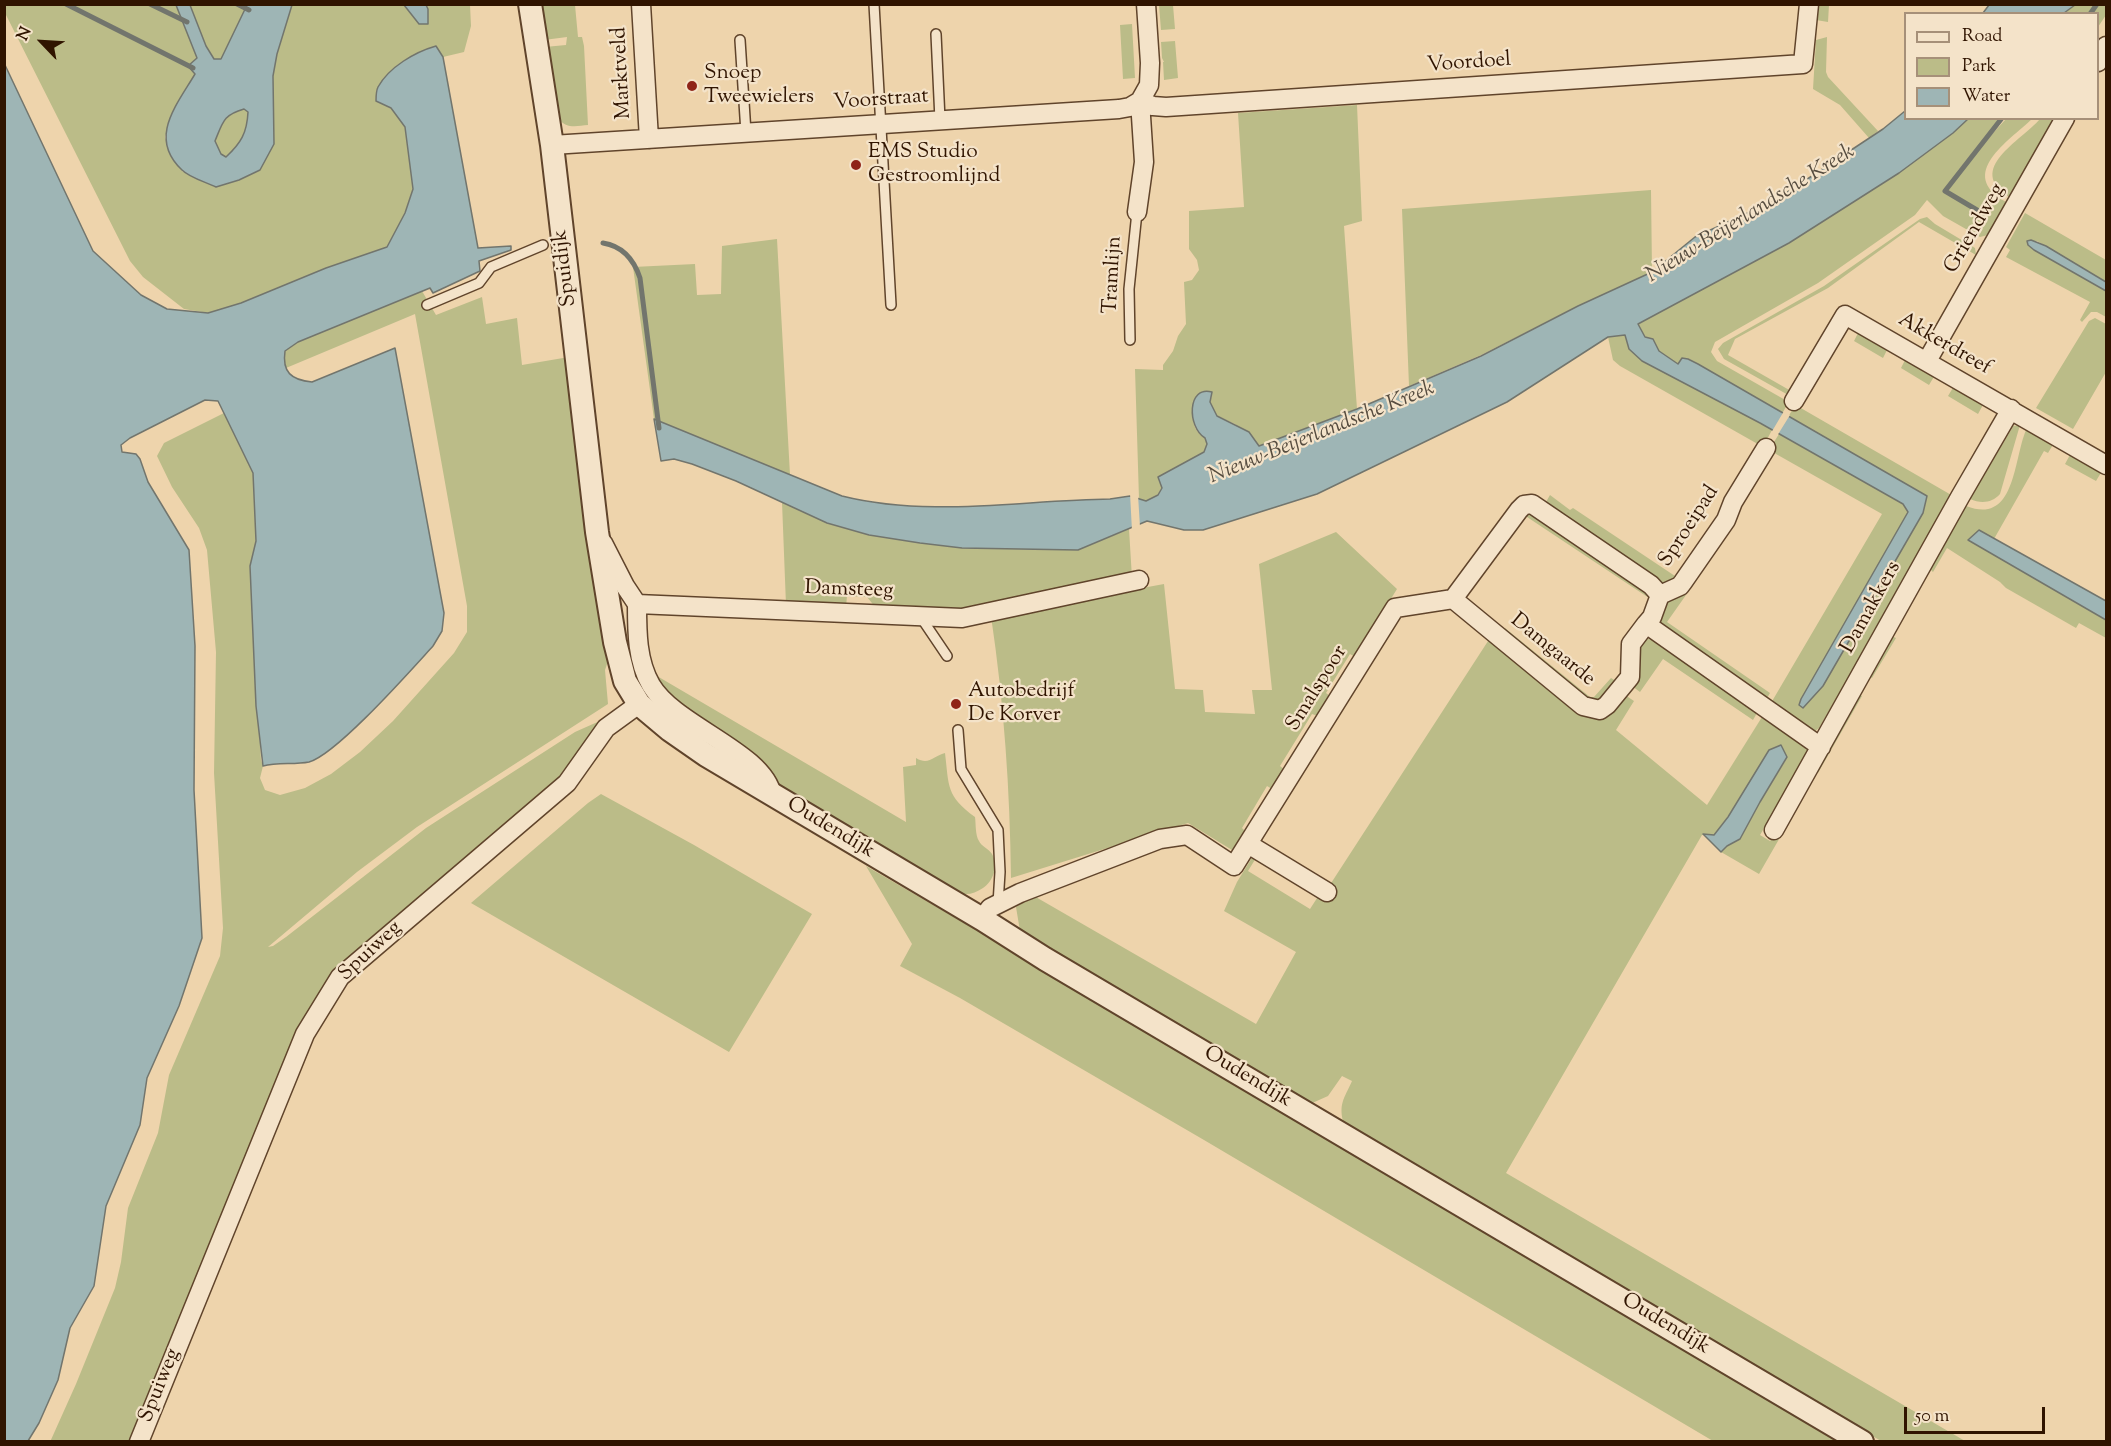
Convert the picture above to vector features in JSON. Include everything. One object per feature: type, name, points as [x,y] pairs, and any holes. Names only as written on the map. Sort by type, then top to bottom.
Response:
[{"type":"street","name":"Spuidijk","points":[[530,4],[552,145],[597,532]]},
{"type":"street","name":"Marktveld","points":[[641,4],[649,139]]},
{"type":"street","points":[[1137,212],[1144,162],[1140,101],[1149,85],[1150,63],[1146,4]]},
{"type":"street","name":"Voordoel","points":[[1140,101],[1153,106],[1184,106],[1803,64],[1809,4]]},
{"type":"street","name":"Voorstraat","points":[[552,145],[1119,109],[1130,107],[1140,101]]},
{"type":"street","name":"Griendweg","points":[[1927,362],[2064,120]]},
{"type":"street","name":"Akkerdreef","points":[[1794,401],[1845,315],[2106,465]]},
{"type":"street","name":"Damakkers","points":[[1774,830],[2011,409]]},
{"type":"street","name":"Sproeipad","points":[[1646,624],[1652,617],[1660,595],[1680,586],[1726,520],[1733,502],[1766,448]]},
{"type":"street","points":[[1453,598],[1519,510],[1524,505],[1532,504],[1651,585],[1660,595]]},
{"type":"street","points":[[597,532],[624,586],[637,604],[637,641],[644,669],[652,686],[668,705],[756,768],[770,785],[772,795]]},
{"type":"street","points":[[597,532],[615,642],[625,681],[639,704]]},
{"type":"street","name":"Damsteeg","points":[[637,604],[962,618],[1139,580]]},
{"type":"street","name":"Damgaarde","points":[[1453,598],[1584,706],[1600,710],[1626,684],[1631,671],[1631,644],[1646,624]]},
{"type":"street","name":"Smalspoor","points":[[990,911],[1020,893],[1160,839],[1187,835],[1234,866],[1395,608],[1453,598]]},
{"type":"street","points":[[1646,624],[1821,747]]},
{"type":"street","name":"Oudendijk","points":[[639,704],[670,730],[706,755],[772,795],[990,911],[1045,959],[1862,1442]]},
{"type":"street","name":"Spuiweg","points":[[139,1442],[305,1034],[340,977],[567,783],[606,728],[639,704]]},
{"type":"street","points":[[1248,844],[1327,892]]},
{"type":"lane","points":[[874,4],[891,305]]},
{"type":"lane","points":[[936,34],[940,120]]},
{"type":"lane","points":[[740,40],[746,133]]},
{"type":"lane","name":"Tramlijn","points":[[1130,340],[1129,289],[1137,212]]},
{"type":"lane","points":[[427,305],[479,283],[491,267],[543,245]]},
{"type":"lane","points":[[920,616],[946,656]]},
{"type":"lane","points":[[958,730],[961,769],[998,830],[1000,872],[990,911]]},
{"type":"green space","points":[[2075,4],[2095,5],[2089,12],[2065,12]]},
{"type":"green space","points":[[5,5],[176,5],[197,58],[195,74],[173,111],[165,137],[169,152],[183,172],[274,144],[273,76],[277,54],[292,5],[404,5],[419,24],[428,9],[426,5],[470,5],[471,26],[464,52],[443,57],[436,46],[376,101],[391,108],[405,127],[413,189],[405,213],[387,247],[241,303],[208,313],[184,309],[143,277],[130,261],[5,13]]},
{"type":"green space","points":[[190,5],[247,5],[221,59],[214,59],[206,46]]},
{"type":"green space","points":[[535,5],[575,5],[578,37],[582,37],[584,46],[588,125],[568,126],[559,119],[545,47],[566,45],[567,37],[544,40]]},
{"type":"green space","points":[[1159,5],[1173,5],[1175,29],[1161,30]]},
{"type":"green space","points":[[1817,5],[1829,5],[1828,22],[1816,20]]},
{"type":"green space","points":[[2098,5],[2106,5],[2106,15],[2099,26],[2099,12],[2092,12]]},
{"type":"green space","points":[[1132,24],[1135,78],[1123,79],[1120,25]]},
{"type":"green space","points":[[1827,37],[1826,72],[1828,77],[1878,131],[1869,138],[1840,105],[1813,89],[1816,40]]},
{"type":"green space","points":[[1175,41],[1178,78],[1164,80],[1161,42]]},
{"type":"green space","points":[[1357,105],[1362,221],[1344,226],[1357,409],[1259,446],[1235,424],[1217,416],[1210,402],[1212,395],[1209,391],[1199,394],[1193,418],[1196,429],[1205,438],[1207,444],[1204,452],[1162,487],[1158,495],[1146,501],[1139,499],[1135,369],[1163,370],[1163,365],[1173,351],[1178,336],[1186,324],[1184,282],[1192,280],[1199,270],[1197,260],[1189,249],[1189,211],[1244,207],[1238,113]]},
{"type":"green space","points":[[244,108],[248,112],[245,132],[236,147],[226,157],[220,154],[215,141],[225,120],[232,113]]},
{"type":"green space","points":[[1967,120],[1999,120],[1957,172],[2005,120],[2031,120],[2000,148],[1986,169],[1986,180],[1992,191],[2006,202],[1988,235],[1980,237],[1943,216],[1927,200],[1915,215],[1818,283],[1715,342],[1711,352],[1717,361],[1787,401],[1782,414],[1689,359],[1682,358],[1678,364],[1659,351],[1653,339],[1645,337],[1638,324],[1789,243],[1953,133]]},
{"type":"green space","points":[[2039,120],[2054,120],[2009,197],[1997,187],[1993,176],[1994,166],[2010,146]]},
{"type":"green space","points":[[1651,190],[1652,272],[1481,355],[1409,386],[1402,209]]},
{"type":"green space","points":[[2025,213],[2106,260],[2106,282],[2037,241],[2028,245],[2106,291],[2106,317],[2097,312],[2091,312],[2082,322],[2080,320],[2090,302],[2006,257],[2010,250],[2006,247]]},
{"type":"green space","points":[[1927,217],[1975,248],[1976,255],[1919,222],[1828,288],[1735,339],[1728,355],[1791,391],[1790,396],[1724,359],[1718,349],[1723,343],[1824,286],[1920,219]]},
{"type":"green space","points":[[777,239],[790,475],[654,419],[633,267],[695,264],[697,295],[721,294],[722,246]]},
{"type":"green space","points":[[422,291],[436,315],[482,297],[486,324],[517,318],[522,365],[569,357],[609,658],[605,670],[608,704],[417,827],[357,872],[268,947],[286,937],[426,828],[575,732],[602,720],[566,775],[326,989],[133,1441],[50,1442],[115,1288],[128,1208],[158,1133],[169,1075],[220,956],[223,928],[214,773],[216,652],[207,550],[199,528],[172,487],[157,456],[164,443],[224,413],[253,473],[256,541],[250,566],[263,766],[260,778],[265,790],[280,795],[305,788],[331,774],[360,752],[393,721],[454,653],[467,632],[467,606],[415,314],[286,368],[284,362],[285,351],[298,342]]},
{"type":"green space","points":[[2095,318],[2106,324],[2106,372],[2073,429],[2036,408],[2089,321]]},
{"type":"green space","points":[[1859,331],[1888,348],[1883,358],[1854,341]]},
{"type":"green space","points":[[1626,335],[1626,340],[1772,430],[1763,447],[1620,366],[1613,360],[1608,337]]},
{"type":"green space","points":[[1906,358],[1935,375],[1929,385],[1901,368]]},
{"type":"green space","points":[[1954,386],[1984,403],[1978,414],[1948,396]]},
{"type":"green space","points":[[1794,407],[1799,407],[1953,496],[1819,728],[1814,732],[1771,703],[1882,514],[1769,450],[1779,434],[1903,504],[1908,512],[1799,705],[1927,496],[1788,417]]},
{"type":"green space","points":[[2020,425],[2000,494],[1986,502],[1970,499],[2013,426]]},
{"type":"green space","points":[[2027,428],[2054,443],[2048,453],[2044,451],[1994,539],[1979,530],[1969,540],[2106,620],[2106,638],[2079,623],[2076,628],[2006,588],[1947,548],[1933,572],[1930,569],[1966,506],[1983,510],[1995,506],[2004,498],[2015,471]]},
{"type":"green space","points":[[2071,453],[2102,471],[2096,481],[2065,464]]},
{"type":"green space","points":[[1550,495],[1678,578],[1665,585],[1546,502]]},
{"type":"green space","points":[[782,502],[827,523],[869,535],[920,543],[1078,550],[1129,529],[1132,578],[957,613],[876,608],[867,597],[847,596],[846,607],[786,605]]},
{"type":"green space","points":[[1531,513],[1643,588],[1649,594],[1649,598],[1524,515]]},
{"type":"green space","points":[[1336,532],[1397,589],[1355,657],[1350,654],[1326,693],[1330,696],[1318,716],[1312,714],[1280,766],[1285,770],[1272,789],[1267,786],[1242,828],[1246,832],[1232,850],[1188,823],[1011,878],[1006,747],[991,616],[1164,584],[1175,689],[1203,690],[1205,712],[1255,714],[1252,690],[1272,690],[1259,564]]},
{"type":"green space","points":[[1680,593],[1686,595],[1667,622],[1770,693],[1766,700],[1661,625],[1662,610]]},
{"type":"green space","points":[[1505,628],[1590,697],[1594,697],[1611,678],[1616,681],[1599,701],[1589,701],[1502,632]]},
{"type":"green space","points":[[1891,636],[1896,638],[1872,678],[1868,676]]},
{"type":"green space","points":[[1490,638],[1577,708],[1625,695],[1634,701],[1616,730],[1707,805],[1762,717],[1810,751],[1760,835],[1770,841],[1777,831],[1782,834],[1759,874],[1721,852],[1740,839],[1787,758],[1781,745],[1714,835],[1702,835],[1506,1173],[1965,1441],[1881,1441],[1344,1125],[1342,1107],[1352,1081],[1342,1076],[1328,1096],[1310,1104],[1020,931],[1016,907],[1034,896],[1256,1024],[1296,952],[1224,911],[1237,882],[1253,856],[1256,858],[1248,871],[1310,909],[1321,892],[1324,894]]},
{"type":"green space","points":[[1648,639],[1653,640],[1757,713],[1753,720],[1663,659],[1640,692],[1632,686],[1640,667],[1640,645]]},
{"type":"green space","points":[[657,676],[906,822],[903,767],[916,765],[916,758],[928,761],[945,753],[951,790],[959,803],[975,817],[978,838],[994,858],[995,868],[990,882],[973,893],[956,892],[779,786],[770,775],[663,690]]},
{"type":"green space","points":[[1858,694],[1862,696],[1818,773],[1813,770]]},
{"type":"green space","points":[[601,794],[812,914],[729,1052],[471,903]]},
{"type":"green space","points":[[866,866],[1844,1441],[1713,1441],[1204,1140],[960,998],[900,966],[912,944]]},
{"type":"water","points":[[1989,4],[2075,5],[2065,12],[1984,12]]},
{"type":"water","points":[[176,5],[190,5],[206,46],[214,59],[221,59],[247,5],[292,5],[277,54],[273,76],[274,144],[260,170],[216,187],[185,173],[172,158],[167,146],[166,134],[169,122],[195,74],[188,66],[197,58]],"holes":[[[244,109],[248,112],[242,137],[226,157],[221,154],[215,141],[222,124],[237,111]]]},
{"type":"water","points":[[404,5],[426,5],[428,24],[419,24]]},
{"type":"water","points":[[436,46],[443,57],[478,248],[511,246],[511,250],[479,261],[480,271],[433,293],[430,288],[298,342],[285,351],[285,364],[290,374],[298,379],[312,382],[395,348],[444,613],[442,631],[433,646],[355,728],[321,756],[309,762],[263,766],[256,706],[250,566],[256,541],[253,473],[218,401],[205,400],[130,438],[121,445],[122,452],[136,454],[140,459],[148,482],[189,550],[195,646],[194,790],[202,938],[179,1006],[147,1078],[140,1125],[106,1206],[94,1286],[70,1328],[58,1380],[39,1423],[28,1441],[5,1441],[5,65],[93,251],[141,295],[167,309],[208,313],[241,303],[326,268],[387,247],[405,213],[413,189],[405,127],[391,108],[376,101],[377,90],[396,67],[411,56]]},
{"type":"water","points":[[1904,112],[1904,120],[1967,120],[1899,173],[1789,243],[1638,324],[1645,337],[1653,339],[1659,351],[1678,364],[1682,358],[1698,364],[1927,496],[1923,513],[1823,686],[1803,708],[1799,705],[1801,699],[1908,512],[1903,504],[1760,423],[1642,361],[1629,349],[1625,335],[1608,337],[1507,402],[1317,494],[1203,530],[1184,530],[1147,521],[1078,550],[962,548],[869,535],[827,523],[736,481],[692,464],[674,459],[661,461],[654,419],[842,496],[875,502],[942,507],[1110,499],[1130,496],[1146,501],[1158,495],[1162,488],[1158,477],[1204,452],[1207,444],[1195,425],[1192,408],[1198,395],[1212,392],[1210,402],[1217,416],[1249,432],[1259,446],[1357,409],[1481,356],[1578,306],[1652,272],[1695,237],[1774,201],[1883,129]]},
{"type":"water","points":[[2031,240],[2046,246],[2106,282],[2106,291],[2034,250],[2028,245],[2027,241]]},
{"type":"water","points":[[1979,530],[2106,601],[2106,620],[1968,540]]},
{"type":"water","points":[[1781,745],[1787,757],[1740,839],[1721,852],[1703,834],[1714,835],[1728,817],[1769,750]]},
{"type":"pier","points":[[1784,411],[1790,415],[1777,436],[1771,433]]},
{"type":"pier","points":[[1130,493],[1138,495],[1140,527],[1132,531]]},
{"type":"waterway","points":[[66,4],[193,68]]},
{"type":"waterway","points":[[150,4],[187,22]]},
{"type":"waterway","points":[[237,4],[249,10]]},
{"type":"waterway","points":[[2091,12],[2097,4]]},
{"type":"waterway","points":[[1982,213],[1945,191],[2000,120]]},
{"type":"waterway","name":"Nieuw-Beijerlandsche Kreek","points":[[603,243],[616,247],[626,255],[640,278],[659,428]]},
{"type":"place","name":"Snoep Tweewielers","points":[[692,86]]},
{"type":"place","name":"EMS Studio Gestroomlijnd","points":[[856,165]]},
{"type":"place","name":"Autobedrijf De Korver","points":[[956,704]]}]
